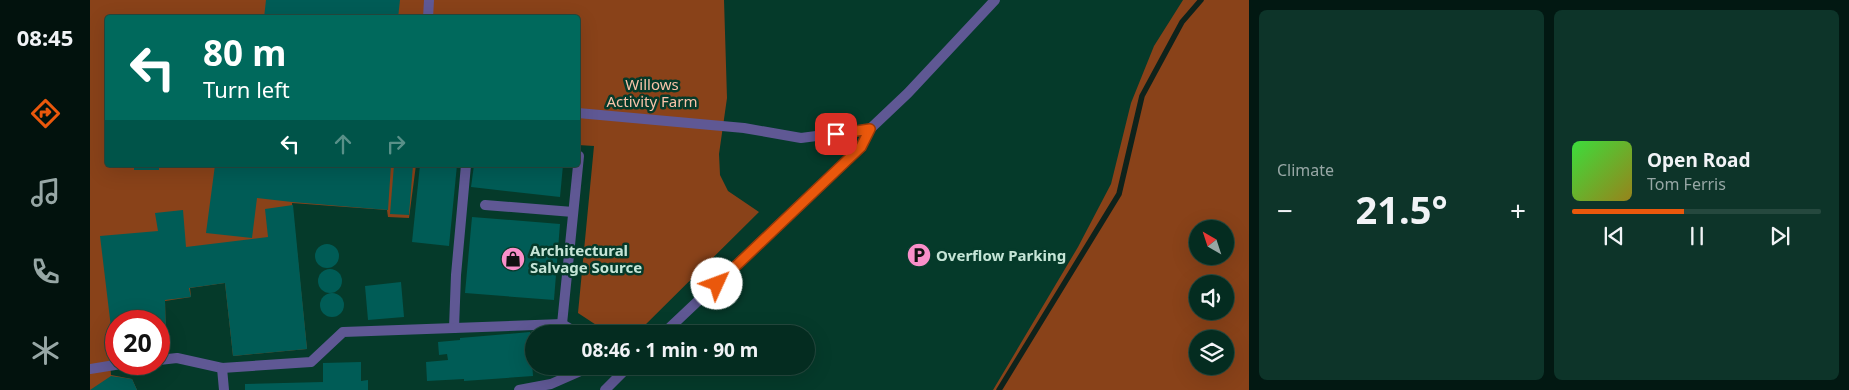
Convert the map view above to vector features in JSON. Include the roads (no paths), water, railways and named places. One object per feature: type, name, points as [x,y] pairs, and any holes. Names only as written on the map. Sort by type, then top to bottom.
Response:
[{"type":"lane","points":[[428,15],[429,0]]},
{"type":"lane","points":[[673,325],[861,147],[870,129],[908,93],[994,0]]},
{"type":"lane","points":[[580,113],[744,128],[801,138],[870,129]]},
{"type":"lane","points":[[454,328],[456,276],[466,167]]},
{"type":"lane","points":[[170,359],[177,358],[222,368],[311,362],[343,332],[562,324],[577,167]]},
{"type":"lane","points":[[485,205],[573,212]]},
{"type":"lane","points":[[90,369],[105,367]]},
{"type":"lane","points":[[222,368],[224,390]]},
{"type":"lane","points":[[518,390],[546,388],[573,375]]},
{"type":"lane","points":[[605,390],[620,375]]},
{"type":"waterway","points":[[999,390],[1119,194],[1142,96],[1182,22],[1201,0]]},
{"type":"place","name":"Overflow Parking","points":[[919,255]]},
{"type":"place","name":"Architectural Salvage Source","points":[[513,259]]},
{"type":"park label","name":"Willows Activity Farm","points":[[652,92]]}]
